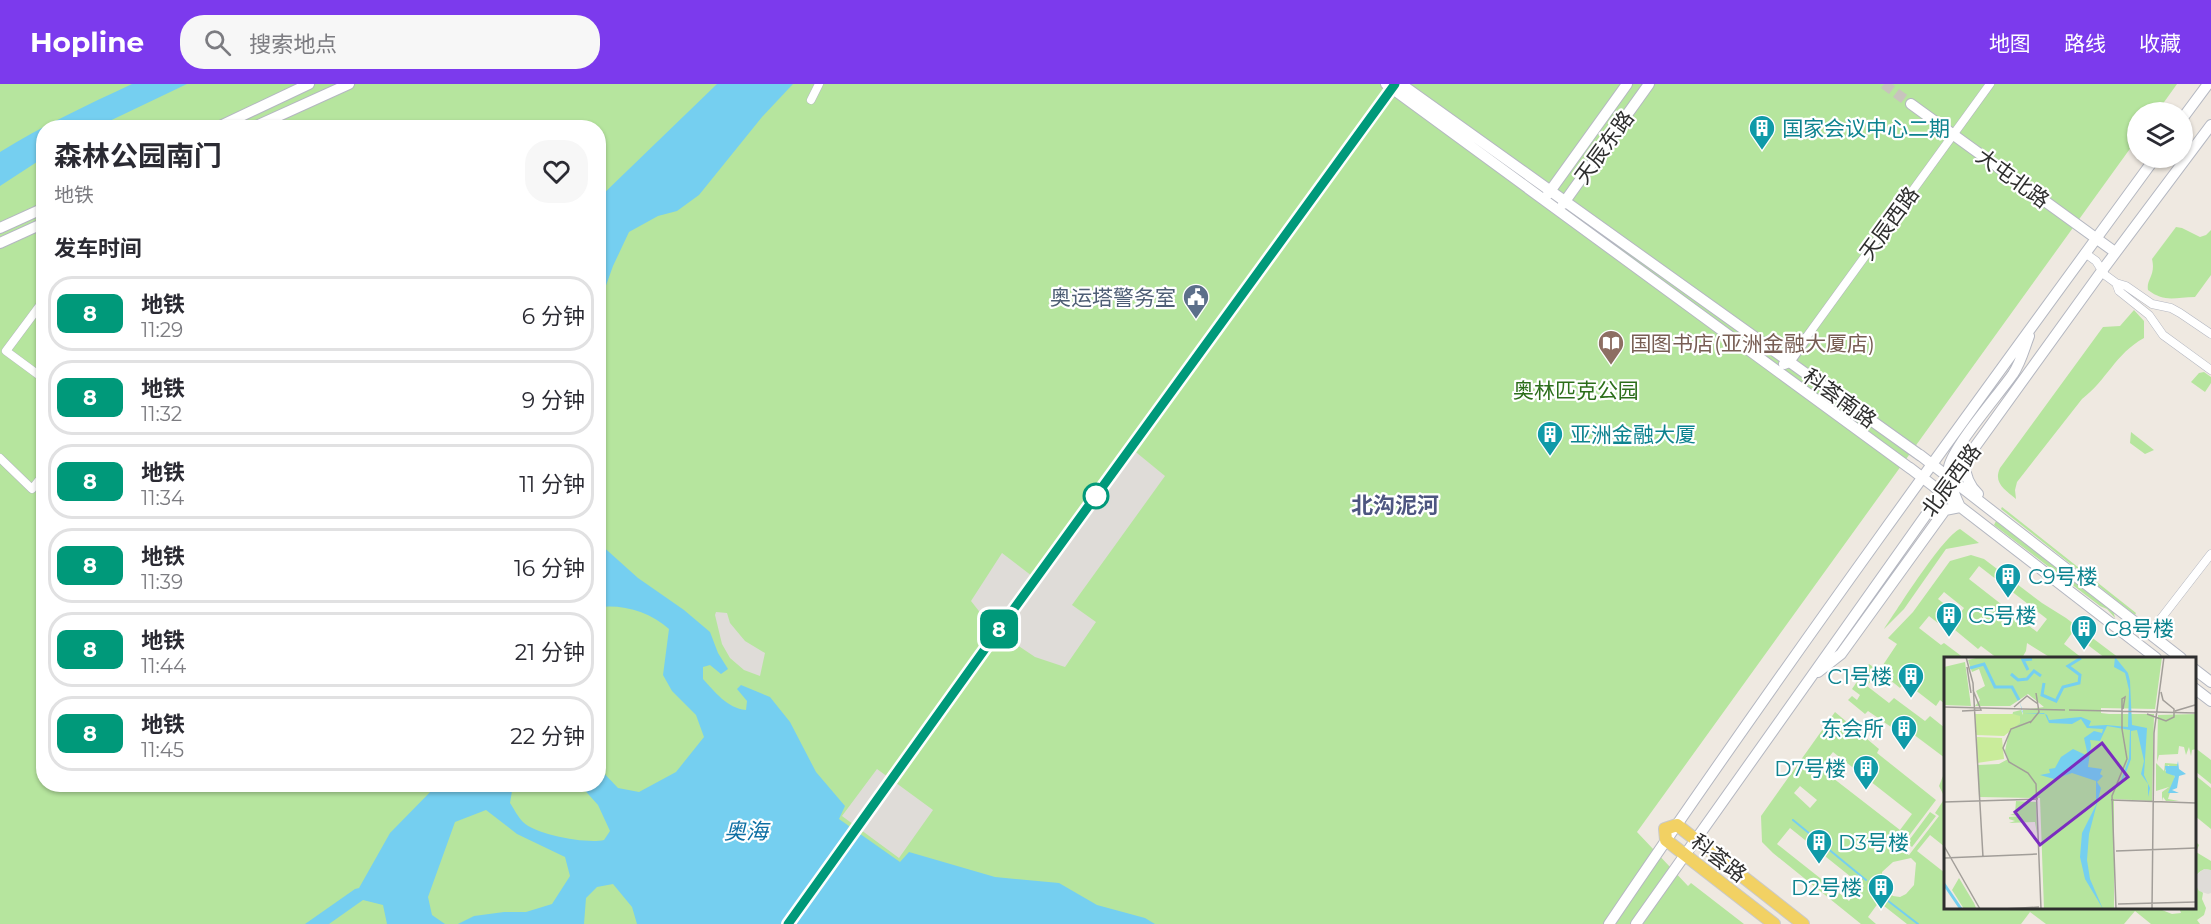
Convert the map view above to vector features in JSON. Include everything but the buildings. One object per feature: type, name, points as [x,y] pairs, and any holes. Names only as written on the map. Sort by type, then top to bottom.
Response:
[{"type":"main road","name":"科荟路","points":[[1774,924],[1666,840],[1665,829],[1677,825],[1803,924]]},
{"type":"street","points":[[233,120],[309,84]]},
{"type":"street","points":[[270,120],[349,84]]},
{"type":"street","points":[[811,100],[819,84]]},
{"type":"street","name":"科荟南路","points":[[1386,84],[1920,455],[2180,657]]},
{"type":"street","name":"科荟南路","points":[[1401,84],[1548,195]]},
{"type":"street","name":"天辰东路","points":[[1548,195],[1627,84]]},
{"type":"street","name":"天辰东路","points":[[1562,205],[1649,84]]},
{"type":"street","name":"天辰西路","points":[[1785,378],[1789,362],[1805,339],[1990,84]]},
{"type":"street","points":[[2193,104],[2208,84]]},
{"type":"street","name":"大屯北路","points":[[1911,104],[2115,252]]},
{"type":"street","name":"北辰西路","points":[[1636,924],[1924,517],[2115,252],[2211,124]]},
{"type":"street","name":"北辰西路","points":[[1677,825],[1922,477],[2148,168]]},
{"type":"street","name":"科荟南路","points":[[1562,205],[1785,378],[1942,492],[2155,657]]},
{"type":"street","points":[[0,228],[36,212]]},
{"type":"street","points":[[0,243],[36,227]]},
{"type":"street","points":[[2085,253],[2096,261],[2116,283],[2121,293],[2149,315],[2163,335],[2211,370]]},
{"type":"street","points":[[2116,283],[2126,286],[2152,304],[2167,307],[2190,318],[2211,334]]},
{"type":"street","points":[[2154,324],[2158,314],[2167,307]]},
{"type":"street","points":[[36,311],[3,355],[36,374]]},
{"type":"street","points":[[1809,679],[1841,654],[1945,510],[1960,507],[1949,473],[1949,465],[2014,373],[2023,357],[2032,327]]},
{"type":"street","name":"天辰西路","points":[[1775,370],[1789,362]]},
{"type":"street","points":[[1920,455],[1936,477],[1937,485],[1924,517]]},
{"type":"street","points":[[0,458],[32,489],[36,484]]},
{"type":"street","points":[[1964,462],[1967,477],[1976,491],[2045,547],[2060,564]]},
{"type":"street","points":[[1988,528],[1989,519],[1997,515]]},
{"type":"street","points":[[2149,634],[2211,554]]},
{"type":"street","points":[[2196,671],[2211,682]]},
{"type":"street","points":[[2196,690],[2211,701]]},
{"type":"street","points":[[1609,924],[1666,840]]},
{"type":"green space","name":"奥林匹克公园","points":[[0,84],[2177,84],[2164,102],[2127,102],[2127,153],[1637,832],[1688,886],[1691,883],[1744,924],[0,924]]},
{"type":"green space","points":[[2176,227],[2200,237],[2211,230],[2211,275],[2195,297],[2165,298],[2148,290],[2153,269],[2152,259]]},
{"type":"green space","points":[[2134,310],[2144,321],[2144,338],[2118,359],[2091,392],[2082,399],[2017,482],[2016,499],[1999,482],[2000,468],[2103,327],[2120,326]]},
{"type":"green space","points":[[2204,372],[2211,377],[2211,383],[2205,392],[2191,382],[2199,373]]},
{"type":"green space","points":[[2131,432],[2154,450],[2145,454],[2130,443]]},
{"type":"green space","points":[[2002,507],[2136,613],[2135,615],[2001,509]]},
{"type":"green space","points":[[1996,521],[2113,610],[2115,618],[2107,609],[1994,525]]},
{"type":"green space","points":[[1960,529],[1979,543],[1946,549],[1904,609],[1884,629],[1932,559]]},
{"type":"green space","points":[[1971,555],[1984,559],[2118,657],[2104,657],[2072,633],[2064,644],[2081,657],[2049,657],[2027,643],[2023,657],[1996,657],[1981,646],[1978,649],[1955,630],[1952,634],[1929,616],[1919,628],[1941,645],[1944,643],[1963,657],[1944,657],[1944,703],[1940,700],[1936,706],[1905,682],[1900,688],[1879,671],[1897,644],[1888,638],[1913,612],[1950,561]],"holes":[[[1979,566],[2047,619],[2037,632],[1969,579]],[[1944,592],[1964,608],[1959,615],[1938,599]]]},
{"type":"green space","points":[[1869,664],[1879,671],[1867,686],[1889,703],[1894,698],[1925,721],[1930,716],[1944,727],[1944,757],[1909,731],[1894,729],[1868,711],[1865,714],[1848,700],[1852,696],[1857,700],[1860,695],[1852,689]]},
{"type":"green space","points":[[1835,712],[1879,749],[1877,753],[1936,800],[1899,849],[1909,855],[1939,816],[1935,813],[1944,800],[1944,846],[1930,835],[1917,851],[1944,872],[1944,909],[2160,909],[2172,914],[2181,913],[2179,909],[2196,909],[2196,885],[2203,893],[2202,899],[2206,908],[2204,915],[2197,920],[2200,924],[2151,924],[2135,911],[2124,924],[2046,924],[2030,912],[2021,924],[1907,924],[1879,902],[1868,917],[1876,924],[1861,924],[1762,842],[1761,816]],"holes":[[[1833,752],[1912,814],[1900,830],[1820,768]],[[1800,786],[1817,800],[1810,808],[1794,793]],[[1790,828],[1861,885],[1849,901],[1777,844]],[[1911,858],[1916,863],[1914,885],[1906,894],[1900,897],[1893,896],[1883,887],[1882,872],[1893,862]]]},
{"type":"green space","points":[[2196,749],[2211,760],[2211,784],[2196,772]]},
{"type":"green space","points":[[1944,774],[1944,796],[1939,786]]},
{"type":"green space","points":[[2196,776],[2211,788],[2211,829],[2196,817]]},
{"type":"green space","points":[[1930,812],[1936,816],[1912,847],[1907,843]]},
{"type":"green space","points":[[2196,852],[2211,861],[2211,870],[2206,869],[2196,877]]},
{"type":"shaded area","points":[[1126,444],[1165,476],[1072,605],[1096,622],[1065,667],[1035,657],[993,629],[971,601],[1002,553],[1032,576]]},
{"type":"shaded area","points":[[716,612],[727,613],[730,623],[745,641],[765,653],[760,676],[744,670],[730,658],[722,644]]},
{"type":"shaded area","points":[[877,769],[933,810],[899,858],[842,816]]},
{"type":"shaded area","points":[[2204,869],[2211,870],[2211,893],[2199,891],[2196,886],[2196,875]]},
{"type":"water","points":[[132,84],[187,84],[112,120],[58,120]]},
{"type":"water","points":[[717,84],[793,84],[762,117],[699,195],[677,211],[658,216],[629,232],[606,286],[606,191]]},
{"type":"water","points":[[36,131],[36,163],[0,186],[0,152]]},
{"type":"water","name":"奥海","points":[[606,549],[638,578],[684,610],[710,632],[718,653],[728,669],[721,674],[710,665],[703,667],[703,679],[722,699],[739,709],[746,710],[747,701],[737,689],[741,685],[770,697],[790,722],[816,772],[845,806],[839,819],[900,862],[909,852],[995,877],[1059,883],[1097,905],[1145,918],[1155,924],[637,924],[632,907],[613,884],[597,887],[586,898],[584,924],[458,924],[474,916],[526,912],[552,904],[570,876],[565,857],[517,834],[486,810],[455,822],[428,897],[432,915],[445,924],[387,924],[383,905],[363,900],[329,924],[305,924],[359,888],[390,833],[430,792],[512,792],[510,803],[521,820],[530,827],[562,837],[596,841],[604,840],[610,831],[598,805],[586,792],[606,792],[606,775],[618,788],[639,792],[676,772],[704,737],[696,715],[672,691],[663,675],[669,629],[654,618],[636,610],[606,606]]},
{"type":"waterway","points":[[1793,820],[1866,880]]},
{"type":"waterway","points":[[1883,897],[1918,924]]},
{"type":"tunnel","points":[[1884,84],[1911,104]]},
{"type":"metro line","name":"8","points":[[788,924],[1395,84]]},
{"type":"place","name":"国家会议中心二期","points":[[1762,151]]},
{"type":"place","name":"奥运塔警务室","points":[[1196,320]]},
{"type":"place","name":"国图书店(亚洲金融大厦店)","points":[[1611,366]]},
{"type":"place","name":"亚洲金融大厦","points":[[1550,457]]},
{"type":"place","name":"C9号楼","points":[[2008,599]]},
{"type":"place","name":"C5号楼","points":[[1949,638]]},
{"type":"place","name":"C8号楼","points":[[2084,651]]},
{"type":"place","name":"C1号楼","points":[[1911,699]]},
{"type":"place","name":"东会所","points":[[1904,751]]},
{"type":"place","name":"D7号楼","points":[[1866,791]]},
{"type":"place","name":"D3号楼","points":[[1819,865]]},
{"type":"place","name":"D2号楼","points":[[1881,910]]},
{"type":"district","name":"北沟泥河","points":[[1395,505]]}]
